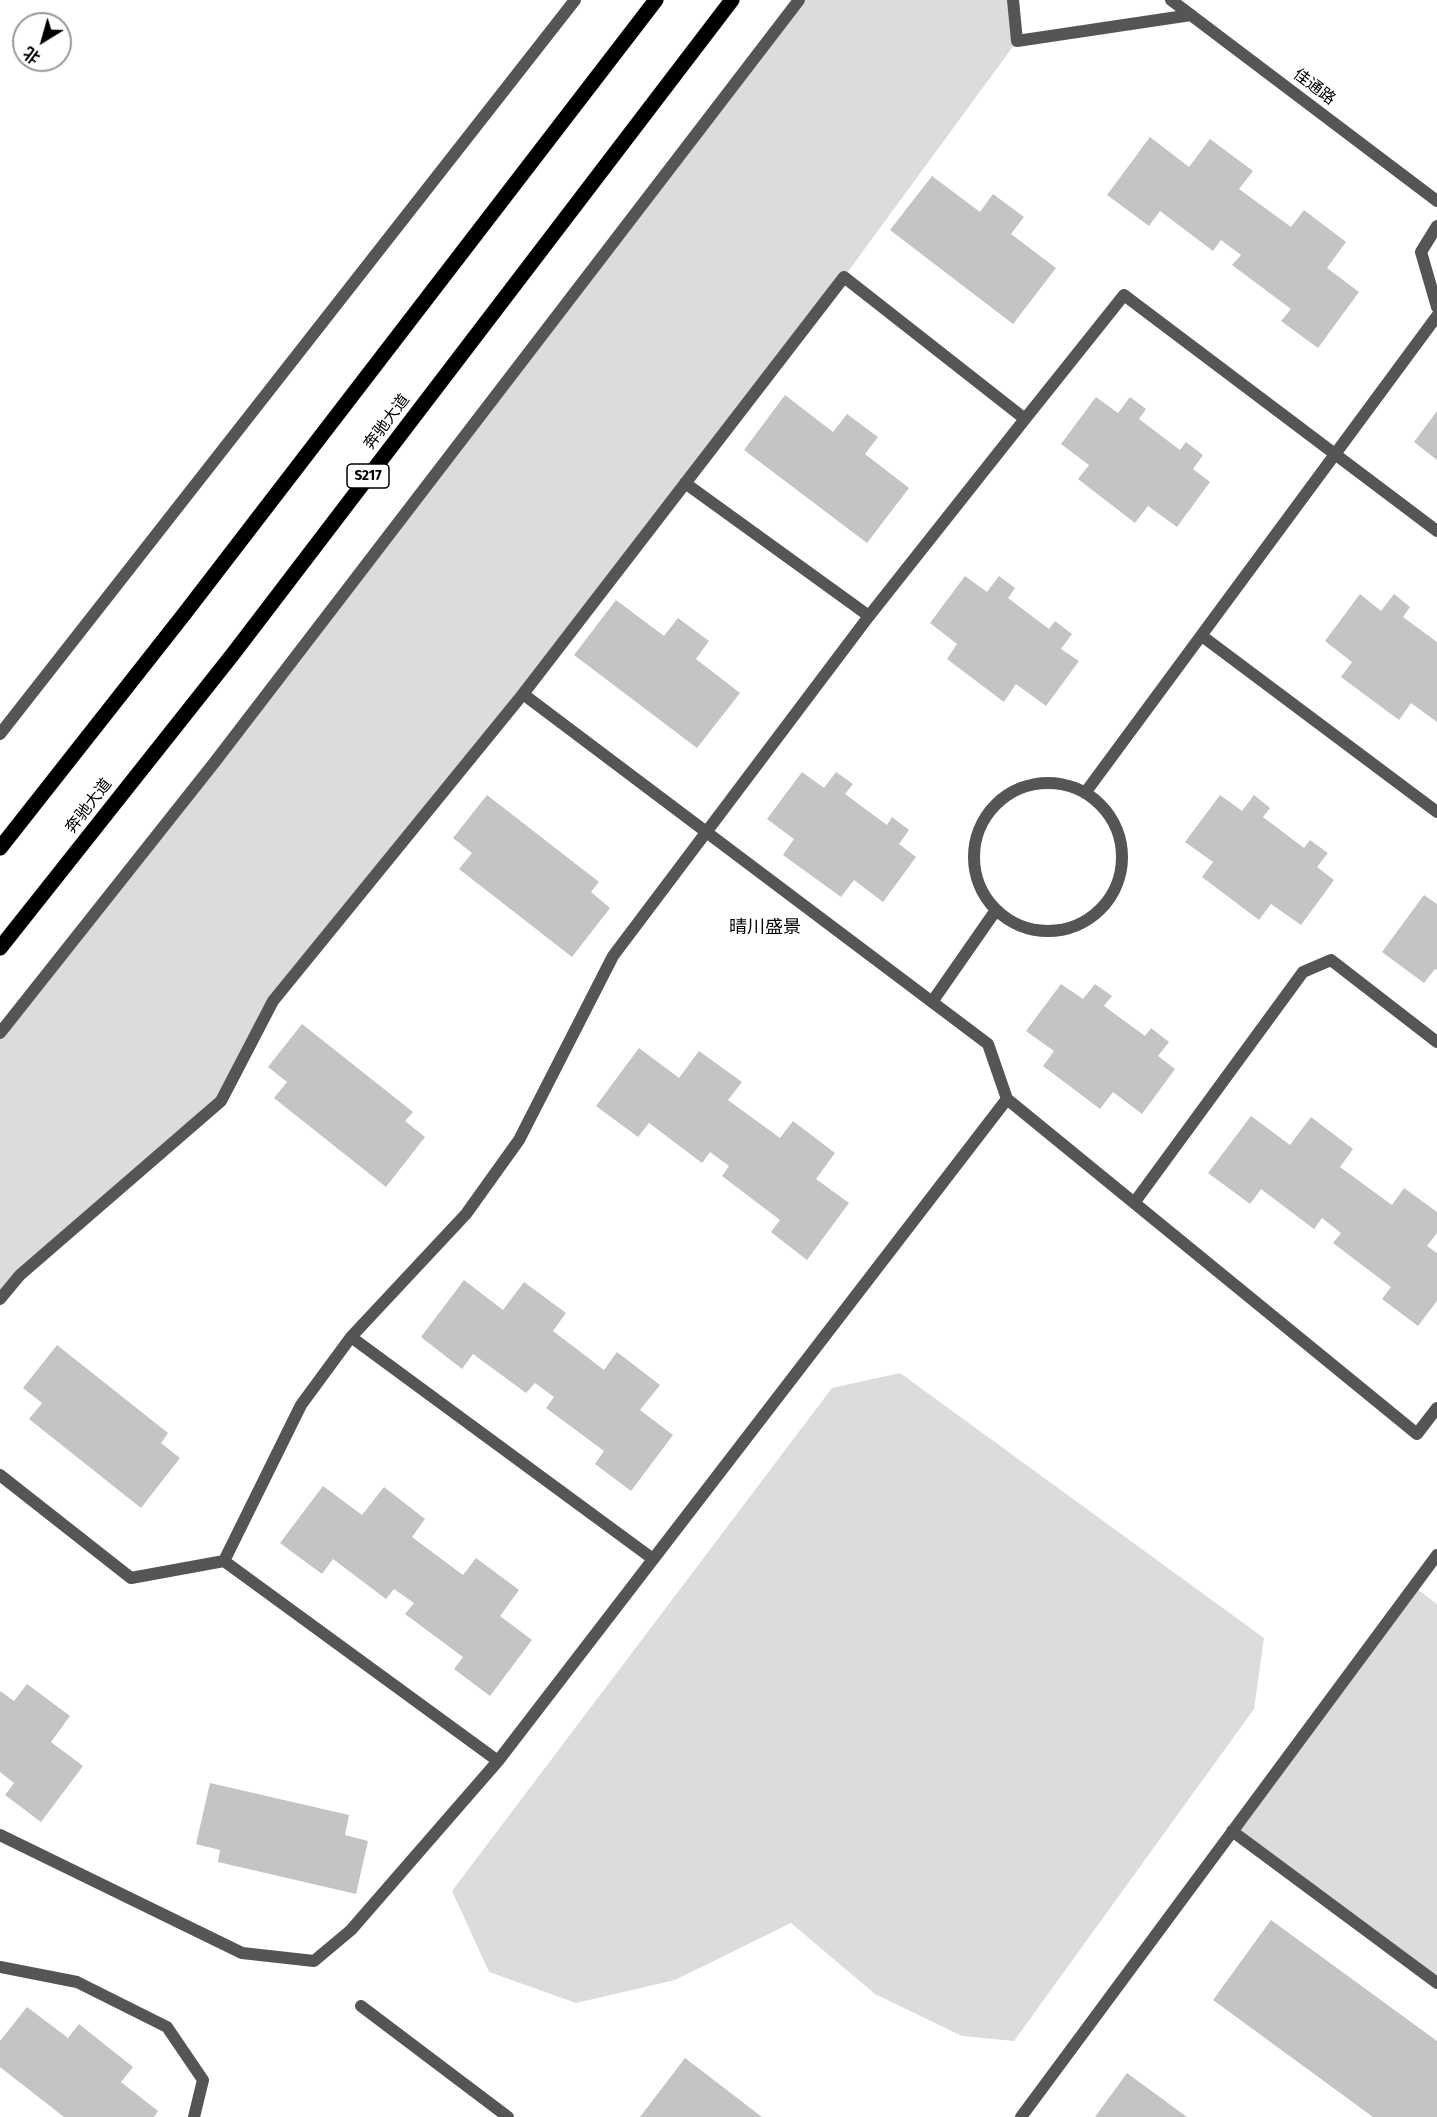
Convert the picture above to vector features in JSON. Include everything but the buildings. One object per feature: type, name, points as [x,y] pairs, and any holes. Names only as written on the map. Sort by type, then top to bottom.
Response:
[{"type":"main road","points":[[0,848],[185,614],[656,0]]},
{"type":"main road","name":"奔驰大道","points":[[0,948],[233,654],[732,0]]},
{"type":"street","points":[[0,734],[575,0]]},
{"type":"street","points":[[0,1033],[221,753],[798,0]]},
{"type":"street","points":[[1013,0],[1017,41],[1191,15]]},
{"type":"street","name":"佳通路","points":[[1171,0],[1437,201]]},
{"type":"street","points":[[1437,226],[1421,252],[1437,307]]},
{"type":"street","points":[[0,1299],[20,1275],[221,1101],[273,1001],[523,694],[844,277],[1025,419]]},
{"type":"street","points":[[224,1561],[301,1405],[351,1337],[466,1214],[519,1140],[613,956],[869,616],[1124,295],[1437,531]]},
{"type":"street","points":[[1085,793],[1437,316]]},
{"type":"street","points":[[685,483],[869,616]]},
{"type":"street","points":[[1202,636],[1437,812]]},
{"type":"street","points":[[523,694],[988,1044],[1007,1099],[1417,1434],[1437,1408]]},
{"type":"street","points":[[1035,784],[1061,784],[1085,793],[1103,808],[1116,827],[1122,850],[1121,872],[1113,894],[1098,912],[1079,925],[1057,932],[1015,925],[996,910],[978,882],[974,856],[978,831],[991,809],[1011,792],[1035,784]]},
{"type":"street","points":[[932,1002],[996,910]]},
{"type":"street","points":[[1134,1203],[1303,972],[1331,960],[1437,1042]]},
{"type":"street","points":[[0,1835],[242,1953],[314,1961],[351,1930],[498,1761],[1007,1099]]},
{"type":"street","points":[[351,1337],[653,1558]]},
{"type":"street","points":[[0,1475],[131,1578],[224,1561],[498,1761]]},
{"type":"street","points":[[1021,2117],[1437,1555]]},
{"type":"street","points":[[1232,1831],[1437,1983]]},
{"type":"street","points":[[0,1967],[77,1982],[167,2027],[203,2080],[194,2117]]},
{"type":"street","points":[[361,2006],[508,2117]]},
{"type":"shaded area","points":[[797,0],[1013,0],[1017,41],[844,277],[523,694],[273,1001],[221,1101],[0,1299],[0,1030]]},
{"type":"shaded area","points":[[900,1373],[1264,1638],[1254,1709],[1014,2041],[962,2036],[875,1994],[791,1923],[675,1980],[576,2003],[489,1972],[452,1891],[832,1388]]},
{"type":"shaded area","points":[[1413,1586],[1437,1604],[1437,1983],[1232,1831]]},
{"type":"district","name":"晴川盛景","points":[[765,928]]}]
